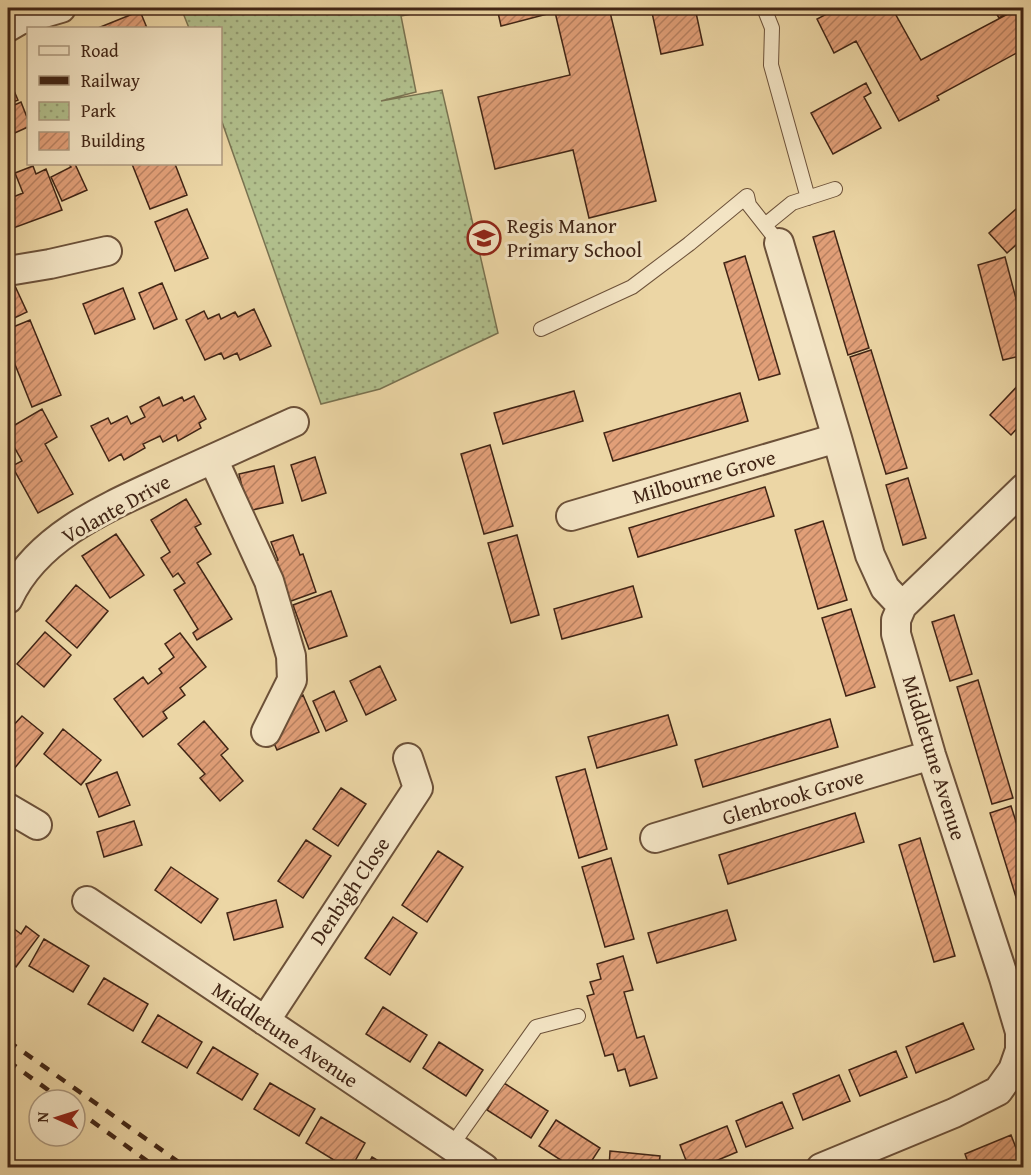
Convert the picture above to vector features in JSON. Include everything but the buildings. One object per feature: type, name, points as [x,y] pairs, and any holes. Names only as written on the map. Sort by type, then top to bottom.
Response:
[{"type":"street","points":[[8,27],[20,20],[61,8]]},
{"type":"street","points":[[772,234],[837,438],[870,555],[885,588],[902,606],[1023,488]]},
{"type":"street","points":[[8,271],[107,251]]},
{"type":"street","name":"Volante Drive","points":[[9,593],[37,556],[77,525],[119,502],[294,422]]},
{"type":"street","name":"Milbourne Grove","points":[[571,516],[837,438]]},
{"type":"street","points":[[213,459],[269,581],[291,656],[293,675],[266,732]]},
{"type":"street","name":"Middletune Avenue","points":[[821,1167],[954,1113],[998,1090],[1013,1070],[1020,1050],[1020,1032],[1004,978],[931,755],[896,634],[896,620],[902,606]]},
{"type":"street","name":"Glenbrook Grove","points":[[655,838],[931,755]]},
{"type":"street","name":"Denbigh Close","points":[[265,1022],[418,789],[408,758]]},
{"type":"street","points":[[8,808],[37,825]]},
{"type":"street","name":"Middletune Avenue","points":[[87,901],[484,1167]]},
{"type":"lane","points":[[764,8],[772,28],[771,65],[808,198]]},
{"type":"lane","points":[[541,329],[632,287],[747,196],[749,205],[772,234],[792,202],[835,189]]},
{"type":"lane","points":[[452,1145],[536,1027],[578,1016]]},
{"type":"green space","points":[[181,8],[443,8],[401,16],[416,92],[381,101],[442,90],[498,333],[380,389],[321,404],[222,122],[222,27],[189,27]]},
{"type":"railway","points":[[8,1041],[187,1168]]},
{"type":"railway","points":[[8,1061],[45,1088]]},
{"type":"railway","points":[[87,1118],[157,1168]]},
{"type":"place","name":"Regis Manor Primary School","points":[[484,238]]}]
